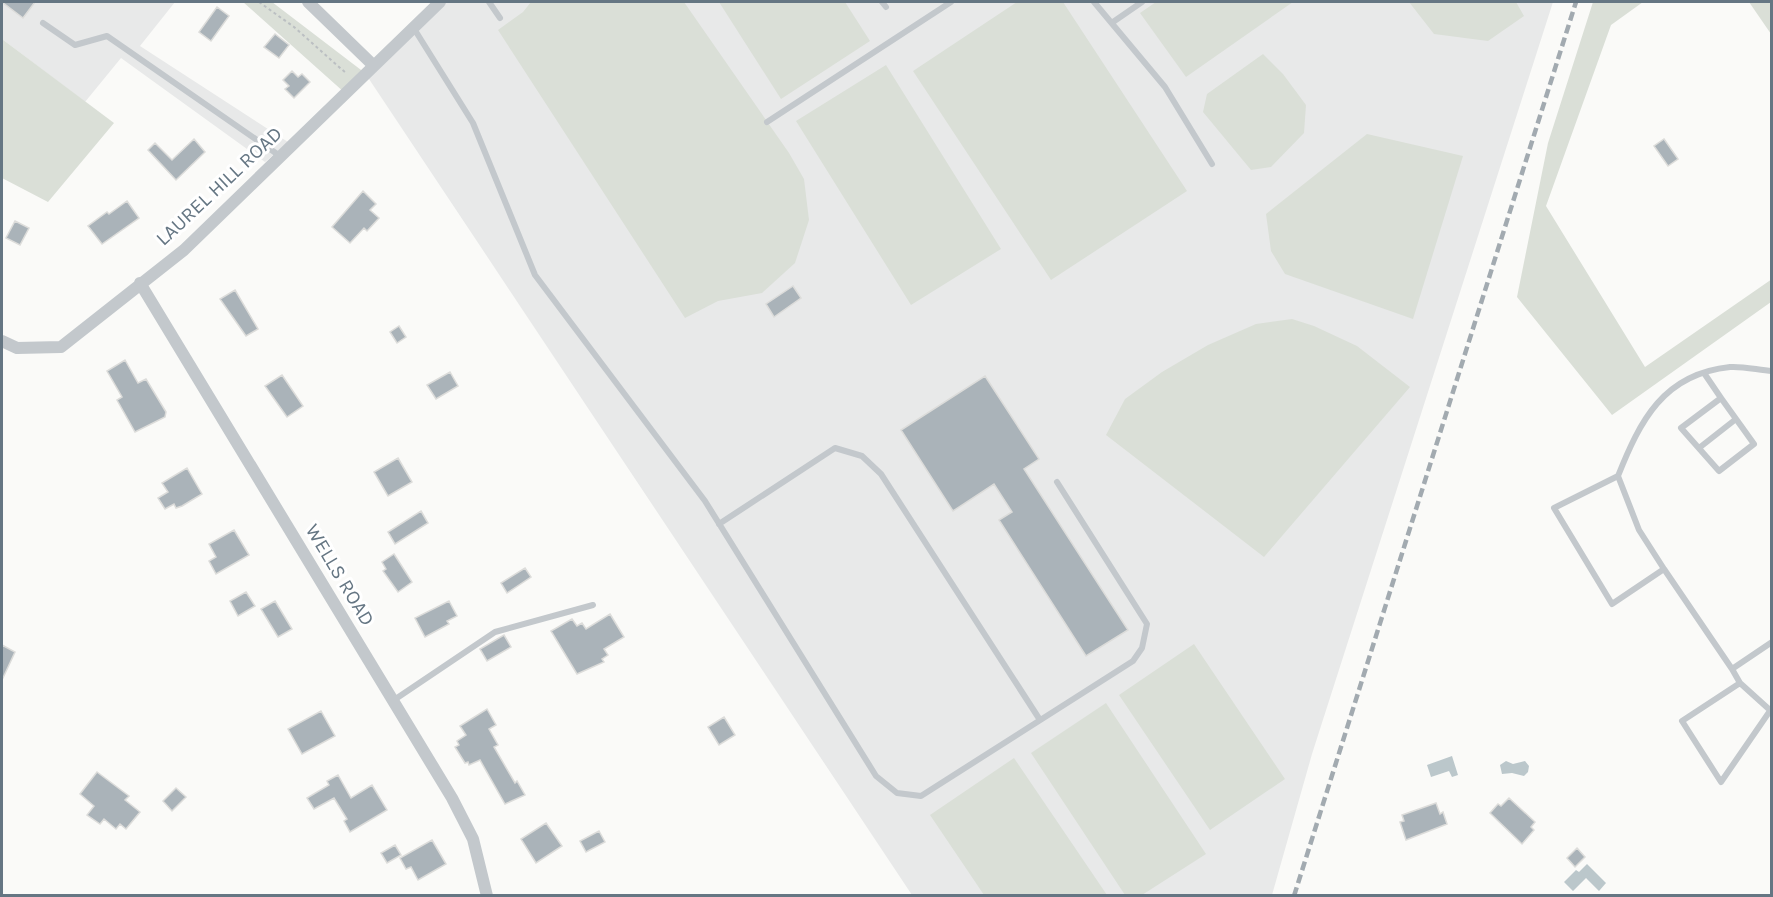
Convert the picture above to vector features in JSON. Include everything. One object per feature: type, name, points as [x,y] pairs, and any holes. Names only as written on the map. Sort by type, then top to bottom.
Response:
[{"type":"street","points":[[308,2],[373,65]]},
{"type":"street","name":"LAUREL HILL ROAD","points":[[2,341],[17,348],[61,347],[184,250],[440,2]]},
{"type":"street","name":"WELLS ROAD","points":[[140,283],[452,798],[473,839],[487,896]]},
{"type":"lane","points":[[489,2],[500,18]]},
{"type":"lane","points":[[767,122],[951,2]]},
{"type":"lane","points":[[1094,2],[1165,87],[1212,164]]},
{"type":"lane","points":[[1113,22],[1142,2]]},
{"type":"lane","points":[[43,23],[75,45],[107,36],[281,156]]},
{"type":"lane","points":[[413,26],[473,123],[535,275],[705,501],[876,776],[897,793],[921,796],[1133,661],[1142,648],[1148,624],[1057,482]]},
{"type":"lane","points":[[1664,569],[1612,604],[1554,508],[1617,476],[1632,439],[1654,405],[1691,376],[1731,367],[1772,371]]},
{"type":"lane","points":[[1704,373],[1754,444],[1719,471],[1681,428],[1721,398]]},
{"type":"lane","points":[[1699,448],[1736,419]]},
{"type":"lane","points":[[718,524],[835,448],[862,456],[881,474],[1040,720]]},
{"type":"lane","points":[[1617,476],[1639,530],[1664,569],[1740,683],[1771,710],[1721,782],[1682,721],[1740,683]]},
{"type":"lane","points":[[394,700],[495,632],[593,605]]},
{"type":"lane","points":[[1732,669],[1772,642]]},
{"type":"path","points":[[259,2],[294,27],[356,81]]},
{"type":"shaded area","points":[[2,2],[175,2],[140,46],[288,142],[265,162],[121,58],[85,102],[2,39]]},
{"type":"shaded area","points":[[243,2],[272,2],[365,73],[345,93]]},
{"type":"shaded area","points":[[446,2],[1553,2],[1312,754],[1272,895],[912,895],[365,73]]},
{"type":"shaded area","points":[[531,2],[684,2],[789,153],[804,179],[809,220],[795,263],[762,293],[718,301],[685,318],[498,30],[523,12]]},
{"type":"shaded area","points":[[719,2],[845,2],[870,41],[781,99]]},
{"type":"shaded area","points":[[1017,2],[1063,2],[1187,191],[1051,280],[913,71]]},
{"type":"shaded area","points":[[1156,2],[1293,2],[1186,77],[1140,13]]},
{"type":"shaded area","points":[[1409,2],[1516,2],[1524,16],[1488,41],[1434,34]]},
{"type":"shaded area","points":[[1593,2],[1643,2],[1611,25],[1546,206],[1645,367],[1772,279],[1771,302],[1612,415],[1517,297],[1548,143]]},
{"type":"shaded area","points":[[1749,2],[1771,2],[1771,34]]},
{"type":"shaded area","points":[[2,39],[114,123],[48,202],[2,178]]},
{"type":"shaded area","points":[[1263,54],[1283,74],[1306,105],[1304,133],[1271,167],[1251,170],[1203,112],[1207,94]]},
{"type":"shaded area","points":[[886,65],[1001,249],[911,305],[796,121]]},
{"type":"shaded area","points":[[1367,134],[1463,156],[1413,319],[1285,274],[1271,251],[1266,214]]},
{"type":"shaded area","points":[[1292,319],[1314,326],[1357,346],[1410,387],[1264,557],[1106,435],[1125,399],[1162,372],[1208,345],[1256,324]]},
{"type":"shaded area","points":[[1194,644],[1285,779],[1210,830],[1119,695]]},
{"type":"shaded area","points":[[1106,703],[1206,854],[1142,895],[1125,895],[1031,753]]},
{"type":"shaded area","points":[[1452,756],[1458,775],[1452,777],[1449,771],[1431,777],[1427,765]]},
{"type":"shaded area","points":[[1014,758],[1107,895],[984,895],[930,815]]},
{"type":"shaded area","points":[[1506,761],[1513,764],[1525,761],[1529,766],[1528,772],[1524,776],[1512,773],[1502,774],[1500,765]]},
{"type":"shaded area","points":[[1587,864],[1606,883],[1599,891],[1586,878],[1573,891],[1564,882],[1576,870],[1579,872]]},
{"type":"building","points":[[2,2],[35,2],[23,18]]},
{"type":"building","points":[[217,7],[229,16],[211,41],[199,32]]},
{"type":"building","points":[[275,34],[289,45],[279,58],[264,47]]},
{"type":"building","points":[[292,71],[298,77],[302,74],[310,82],[294,98],[285,89],[289,86],[283,80]]},
{"type":"building","points":[[194,139],[205,152],[176,180],[148,150],[155,143],[172,160]]},
{"type":"building","points":[[1664,139],[1678,159],[1668,166],[1654,146]]},
{"type":"building","points":[[363,191],[376,204],[370,210],[379,218],[367,231],[364,228],[350,243],[332,227]]},
{"type":"building","points":[[127,201],[139,218],[102,244],[88,226]]},
{"type":"building","points":[[15,221],[29,228],[20,245],[6,238]]},
{"type":"building","points":[[793,286],[801,298],[774,317],[766,304]]},
{"type":"building","points":[[235,290],[258,329],[246,336],[220,299]]},
{"type":"building","points":[[399,326],[406,337],[397,343],[390,332]]},
{"type":"building","points":[[125,360],[138,383],[146,379],[166,412],[165,417],[135,432],[117,400],[122,397],[107,371]]},
{"type":"building","points":[[450,372],[458,386],[436,399],[427,385]]},
{"type":"building","points":[[282,375],[303,406],[287,417],[265,386]]},
{"type":"building","points":[[985,376],[1039,459],[1024,469],[1128,630],[1086,656],[999,520],[1012,512],[994,484],[953,511],[901,430]]},
{"type":"building","points":[[398,458],[412,482],[388,496],[374,472]]},
{"type":"building","points":[[187,468],[202,494],[182,506],[176,508],[174,504],[165,509],[158,498],[168,492],[162,483]]},
{"type":"building","points":[[421,511],[428,523],[395,544],[388,532]]},
{"type":"building","points":[[234,530],[249,555],[216,574],[209,561],[216,557],[209,544]]},
{"type":"building","points":[[394,554],[412,582],[398,592],[383,571],[386,569],[382,562]]},
{"type":"building","points":[[525,568],[531,577],[507,593],[501,583]]},
{"type":"building","points":[[246,592],[255,606],[238,616],[230,601]]},
{"type":"building","points":[[275,601],[292,629],[278,637],[261,609]]},
{"type":"building","points":[[449,601],[457,616],[447,621],[449,624],[425,637],[415,618]]},
{"type":"building","points":[[610,614],[624,637],[604,649],[608,655],[602,659],[604,662],[577,674],[551,631],[572,619],[577,626],[582,623],[586,629]]},
{"type":"building","points":[[504,635],[511,647],[487,661],[480,649]]},
{"type":"building","points":[[2,645],[15,652],[2,680]]},
{"type":"building","points":[[487,709],[496,725],[489,729],[498,745],[494,747],[515,783],[517,781],[525,795],[505,804],[480,760],[469,765],[468,762],[465,763],[455,747],[459,745],[457,741],[466,735],[460,726]]},
{"type":"building","points":[[321,711],[335,736],[302,754],[288,729]]},
{"type":"building","points":[[724,717],[735,735],[719,745],[708,727]]},
{"type":"building","points":[[97,772],[129,796],[125,800],[140,812],[126,829],[120,824],[116,829],[104,819],[100,824],[87,815],[94,806],[80,794]]},
{"type":"building","points":[[338,775],[351,798],[372,785],[387,810],[350,832],[344,821],[347,819],[334,798],[314,809],[307,798],[329,785],[327,781]]},
{"type":"building","points":[[176,788],[186,797],[172,811],[163,801]]},
{"type":"building","points":[[1509,798],[1535,822],[1531,827],[1534,830],[1522,844],[1490,813],[1498,804],[1501,806]]},
{"type":"building","points":[[1436,803],[1440,814],[1443,812],[1447,824],[1406,840],[1400,822],[1404,821],[1402,815]]},
{"type":"building","points":[[546,823],[562,846],[536,863],[521,839]]},
{"type":"building","points":[[599,831],[605,842],[586,852],[580,841]]},
{"type":"building","points":[[432,840],[446,864],[418,880],[411,867],[406,869],[400,858]]},
{"type":"building","points":[[395,845],[401,855],[387,863],[381,853]]},
{"type":"building","points":[[1577,848],[1585,857],[1575,867],[1567,858]]},
{"type":"railway","points":[[1294,896],[1576,2]]}]
